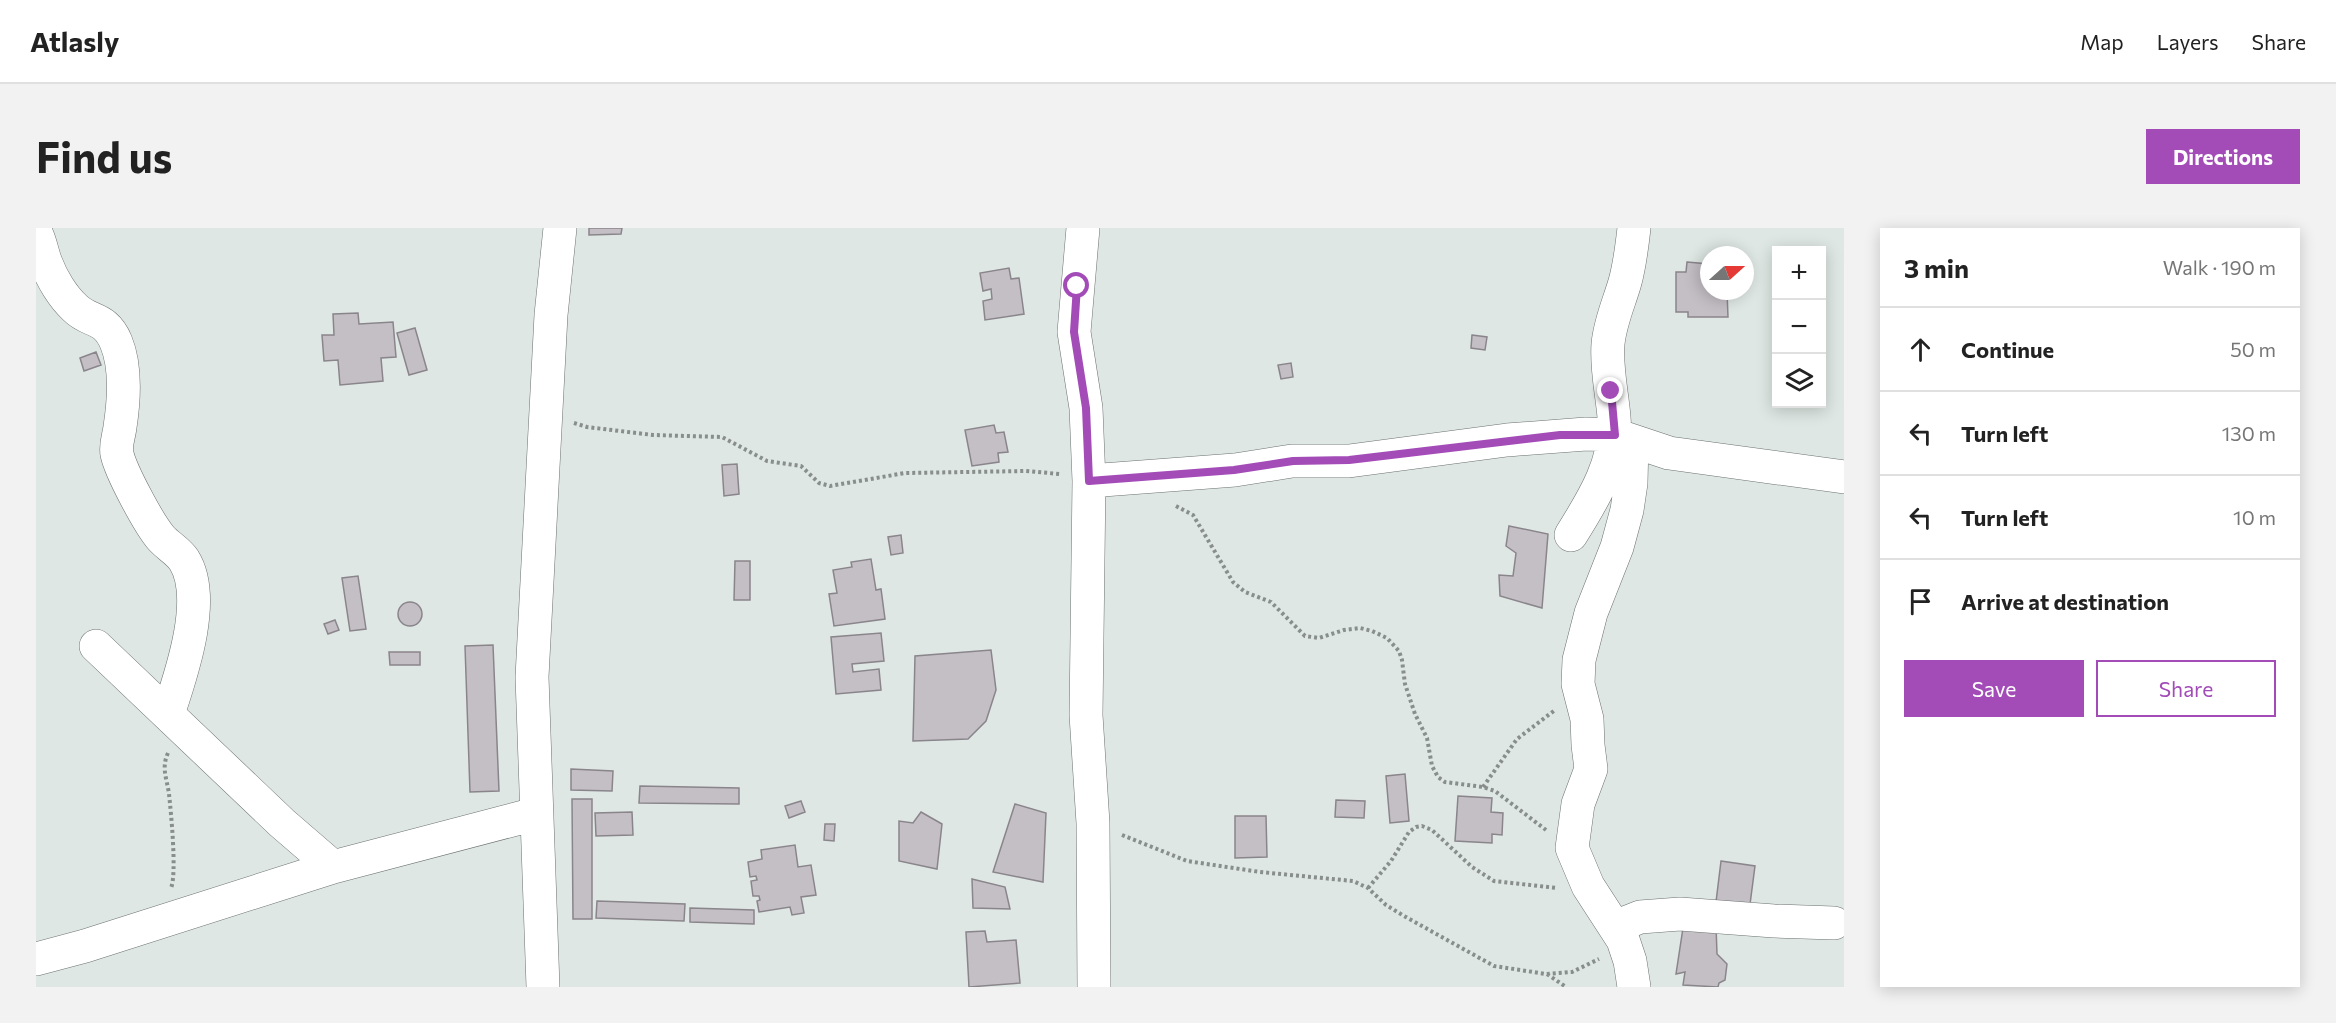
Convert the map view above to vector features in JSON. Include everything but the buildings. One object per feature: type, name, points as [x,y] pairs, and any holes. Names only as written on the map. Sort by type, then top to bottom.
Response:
[{"type":"street","points":[[543,987],[535,814],[532,677],[550,315],[560,228]]},
{"type":"street","points":[[1083,228],[1074,332],[1086,408],[1089,481],[1086,715],[1093,824],[1094,987]]},
{"type":"street","points":[[1634,228],[1630,262],[1612,318],[1608,344],[1608,365],[1631,483],[1627,510],[1617,547],[1591,613],[1582,643],[1578,684],[1587,719],[1591,769],[1578,804],[1572,848],[1588,886],[1619,934],[1630,961],[1634,987]]},
{"type":"street","points":[[36,233],[52,278],[76,310],[108,327],[116,343],[122,371],[117,454],[154,528],[162,540],[183,558],[191,573],[194,609],[174,719]]},
{"type":"street","points":[[1089,481],[1234,470],[1293,461],[1349,460],[1560,435],[1623,438],[1669,453],[1844,477]]},
{"type":"street","points":[[1571,535],[1591,503],[1613,450],[1623,438]]},
{"type":"street","points":[[96,646],[282,823],[333,867]]},
{"type":"street","points":[[36,959],[156,924],[333,867],[535,814]]},
{"type":"street","points":[[1619,934],[1640,916],[1680,914],[1834,923]]},
{"type":"path","points":[[545,413],[587,427],[615,431],[653,435],[722,437],[767,461],[801,466],[819,483],[830,486],[905,472],[1053,472],[1089,481]]},
{"type":"path","points":[[1166,504],[1185,509],[1193,514],[1233,582],[1245,592],[1271,602],[1305,636],[1319,638],[1344,630],[1360,628],[1387,638],[1399,651],[1405,684],[1415,714],[1427,738],[1434,772],[1445,782],[1483,787],[1495,791],[1554,837],[1572,848]]},
{"type":"path","points":[[1483,787],[1517,739],[1554,711],[1568,692],[1578,684]]},
{"type":"path","points":[[156,924],[173,882],[169,793],[164,762],[174,719]]},
{"type":"path","points":[[1093,824],[1187,861],[1260,872],[1353,881],[1368,888],[1395,911],[1494,966],[1546,974],[1572,972],[1587,966],[1619,934]]},
{"type":"path","points":[[1368,888],[1391,861],[1409,832],[1422,826],[1432,830],[1472,867],[1494,880],[1554,888],[1588,886]]},
{"type":"path","points":[[1546,974],[1566,987]]},
{"type":"route","points":[[1077,286],[1074,332],[1086,408],[1089,481],[1247,469],[1293,461],[1349,460],[1560,435],[1615,435],[1611,391]]}]
